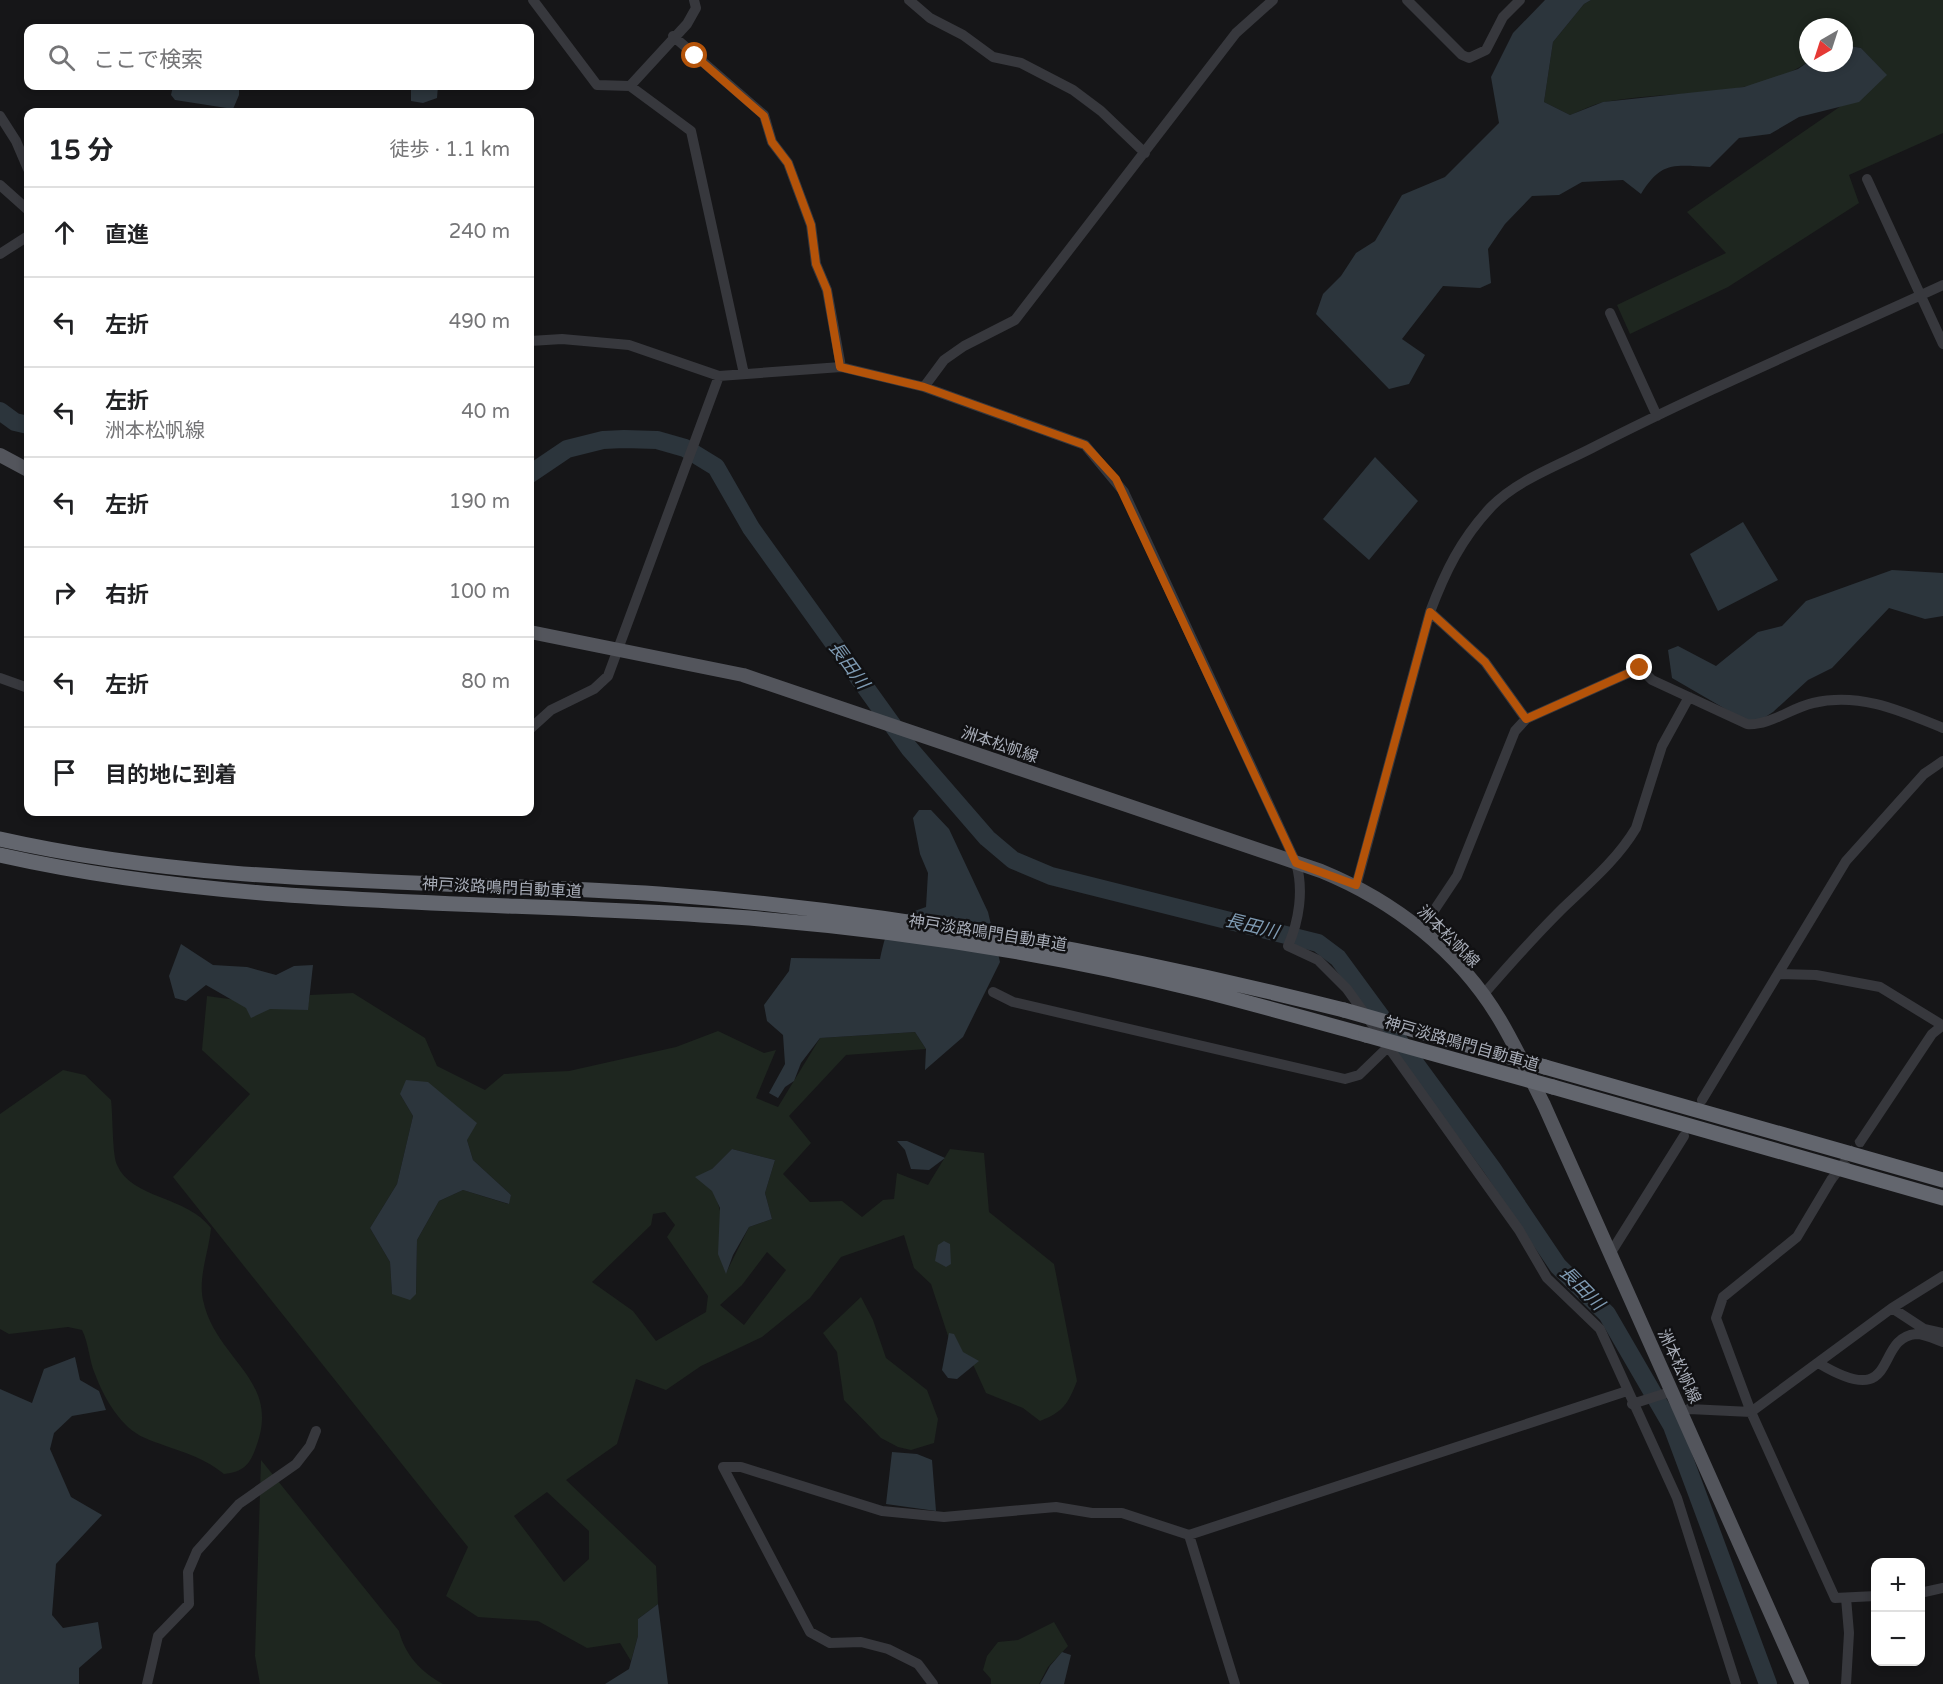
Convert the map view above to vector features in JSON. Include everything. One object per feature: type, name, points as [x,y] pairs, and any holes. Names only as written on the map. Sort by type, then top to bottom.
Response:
[{"type":"highway","name":"神戸淡路鳴門自動車道","points":[[0,839],[65,854],[167,868],[272,878],[657,894],[874,915],[1031,940],[1202,974],[1344,1010],[1943,1180]]},
{"type":"highway","name":"神戸淡路鳴門自動車道","points":[[0,855],[60,868],[165,885],[268,893],[653,912],[873,931],[1026,955],[1196,989],[1943,1198]]},
{"type":"main road","points":[[0,455],[24,468]]},
{"type":"main road","name":"洲本松帆線","points":[[534,633],[743,675],[879,720],[1356,885],[1395,908],[1421,928],[1483,995],[1500,1020],[1544,1105],[1683,1412],[1802,1684]]},
{"type":"street","points":[[533,0],[597,86],[630,86],[691,131],[744,374]]},
{"type":"street","points":[[630,86],[673,36],[687,24],[696,8],[694,0]]},
{"type":"street","points":[[909,0],[930,18],[963,35],[993,57],[1021,63],[1073,90],[1101,111],[1145,153]]},
{"type":"street","points":[[924,387],[944,360],[964,346],[1015,320],[1236,33],[1273,0]]},
{"type":"street","points":[[1407,0],[1462,55],[1469,58],[1486,50],[1503,17],[1520,0]]},
{"type":"street","points":[[673,36],[764,116],[772,142],[788,163],[811,225],[816,264],[827,290],[840,367]]},
{"type":"street","points":[[0,116],[16,141],[24,160]]},
{"type":"street","points":[[1867,179],[1943,345]]},
{"type":"street","points":[[0,185],[24,206]]},
{"type":"street","points":[[0,254],[24,239]]},
{"type":"street","points":[[1356,885],[1430,612],[1459,546],[1492,506],[1514,488],[1657,416],[1943,285]]},
{"type":"street","points":[[1610,313],[1657,416]]},
{"type":"street","points":[[534,341],[562,339],[629,345],[719,376],[840,367],[924,387],[1085,445],[1116,479],[1296,863],[1300,878],[1296,927],[1288,946],[1318,960],[1347,989],[1519,1230],[1547,1278],[1600,1329],[1632,1404],[1677,1498],[1736,1684]]},
{"type":"street","points":[[534,725],[551,710],[594,689],[608,676],[719,376]]},
{"type":"street","points":[[1430,612],[1485,662],[1526,719]]},
{"type":"street","points":[[1431,915],[1457,876],[1515,731],[1526,719],[1640,668],[1652,680],[1746,724],[1760,723],[1813,703],[1838,700],[1872,702],[1943,728]]},
{"type":"street","points":[[0,678],[24,687]]},
{"type":"street","points":[[1483,995],[1560,911],[1606,868],[1629,839],[1636,828],[1662,746],[1689,697]]},
{"type":"street","points":[[1702,1100],[1846,861],[1924,774],[1943,761]]},
{"type":"street","points":[[1779,974],[1816,975],[1880,987],[1942,1025],[1932,1035],[1860,1142]]},
{"type":"street","points":[[993,992],[1013,1002],[1345,1079],[1359,1075],[1388,1047]]},
{"type":"street","points":[[1610,1254],[1684,1136]]},
{"type":"street","points":[[1831,1180],[1797,1237],[1723,1297],[1716,1318],[1751,1412],[1835,1598],[1871,1596]]},
{"type":"street","points":[[1683,1412],[1689,1409],[1751,1412],[1820,1364],[1893,1308],[1943,1276]]},
{"type":"street","points":[[1893,1308],[1924,1329],[1943,1333]]},
{"type":"street","points":[[1820,1364],[1841,1376],[1858,1382],[1878,1374],[1894,1348],[1905,1338],[1917,1334],[1943,1342]]},
{"type":"street","points":[[933,1684],[918,1664],[888,1649],[861,1642],[830,1643],[810,1632],[723,1467],[741,1467],[882,1511],[944,1517],[1056,1506],[1092,1513],[1122,1513],[1189,1535],[1628,1391]]},
{"type":"street","points":[[1632,1404],[1673,1391]]},
{"type":"street","points":[[147,1684],[158,1636],[189,1604],[188,1572],[197,1551],[239,1504],[296,1464],[316,1431]]},
{"type":"street","points":[[1189,1535],[1235,1684]]},
{"type":"street","points":[[1925,1592],[1943,1588]]},
{"type":"street","points":[[1846,1598],[1850,1633],[1846,1684]]},
{"type":"shaded area","points":[[1545,0],[1591,0],[1584,4],[1553,42],[1544,102],[1570,115],[1603,102],[1744,87],[1799,68],[1799,72],[1853,72],[1853,47],[1861,48],[1887,75],[1859,102],[1799,117],[1770,134],[1739,138],[1710,167],[1678,166],[1662,170],[1648,183],[1641,194],[1623,180],[1582,182],[1559,195],[1532,196],[1505,224],[1488,249],[1491,283],[1480,288],[1443,286],[1402,339],[1425,355],[1409,384],[1389,389],[1316,314],[1323,294],[1341,276],[1356,253],[1375,241],[1402,195],[1445,177],[1499,123],[1491,77],[1513,33]]},
{"type":"shaded area","points":[[1591,0],[1943,0],[1943,133],[1849,175],[1859,203],[1728,287],[1630,334],[1617,305],[1726,253],[1687,212],[1886,75],[1861,48],[1853,47],[1853,18],[1799,18],[1799,67],[1785,74],[1761,83],[1735,88],[1605,102],[1570,115],[1544,102],[1553,42],[1584,4]]},
{"type":"shaded area","points":[[172,90],[239,90],[233,108],[175,100],[171,95]]},
{"type":"shaded area","points":[[411,90],[438,90],[437,98],[423,103],[411,101]]},
{"type":"shaded area","points":[[1375,457],[1418,501],[1369,560],[1323,519]]},
{"type":"shaded area","points":[[1743,522],[1778,580],[1718,611],[1690,554]]},
{"type":"shaded area","points":[[1892,570],[1943,573],[1943,616],[1925,619],[1889,608],[1832,668],[1808,680],[1773,712],[1753,725],[1672,678],[1668,650],[1678,646],[1716,666],[1758,632],[1782,626],[1806,601]]},
{"type":"shaded area","points":[[919,810],[931,810],[949,829],[988,912],[1000,962],[963,1037],[925,1070],[926,1049],[915,1032],[820,1038],[801,1063],[794,1081],[785,1087],[778,1098],[769,1093],[785,1064],[783,1035],[767,1021],[764,1005],[789,971],[791,958],[880,959],[892,924],[905,915],[926,907],[928,873],[920,854],[913,818]]},
{"type":"shaded area","points":[[181,944],[213,965],[247,967],[276,975],[294,966],[313,965],[308,1010],[270,1009],[251,1018],[246,1008],[206,985],[186,1001],[175,998],[169,976]]},
{"type":"shaded area","points":[[353,993],[425,1038],[437,1066],[485,1090],[504,1074],[569,1071],[676,1047],[718,1031],[764,1053],[776,1050],[756,1098],[778,1107],[820,1038],[915,1032],[926,1049],[846,1055],[789,1116],[811,1143],[783,1174],[810,1202],[842,1201],[862,1217],[883,1200],[894,1199],[897,1173],[928,1185],[950,1149],[984,1153],[989,1212],[1054,1264],[1077,1381],[1071,1396],[1064,1406],[1040,1421],[1023,1408],[986,1393],[971,1360],[951,1345],[931,1284],[914,1268],[904,1235],[841,1257],[810,1298],[762,1337],[701,1366],[666,1390],[636,1379],[617,1444],[566,1480],[656,1566],[658,1604],[638,1619],[638,1636],[631,1661],[620,1643],[587,1648],[538,1621],[478,1617],[446,1596],[468,1547],[173,1177],[250,1094],[202,1050],[207,996],[307,1010],[310,995]],"holes":[[[400,1094],[467,1140],[473,1160],[511,1195],[508,1204],[463,1190],[439,1201],[417,1240],[416,1294],[392,1294],[390,1262],[370,1228],[397,1184],[413,1116]],[[732,1149],[775,1160],[765,1193],[772,1219],[749,1227],[726,1273],[720,1254],[721,1215],[713,1186],[712,1169]],[[665,1212],[675,1225],[667,1237],[708,1296],[706,1312],[656,1341],[633,1311],[592,1282],[651,1225],[653,1214]],[[767,1252],[786,1270],[744,1325],[720,1305],[742,1285]],[[547,1492],[589,1531],[589,1559],[564,1582],[514,1516]]]},
{"type":"shaded area","points":[[63,1070],[85,1075],[111,1100],[115,1160],[124,1176],[135,1185],[188,1209],[201,1217],[211,1228],[202,1282],[203,1300],[210,1321],[220,1339],[244,1371],[261,1404],[262,1424],[256,1447],[251,1459],[241,1469],[224,1474],[205,1462],[145,1438],[128,1427],[114,1411],[103,1393],[93,1369],[82,1330],[68,1327],[9,1334],[0,1329],[0,1114]]},
{"type":"shaded area","points":[[406,1080],[428,1082],[477,1123],[467,1140],[473,1160],[511,1195],[509,1204],[463,1190],[439,1201],[417,1240],[416,1294],[410,1300],[392,1294],[390,1262],[370,1228],[397,1184],[413,1116],[400,1094]]},
{"type":"shaded area","points":[[897,1141],[907,1141],[945,1158],[929,1170],[911,1169],[905,1150]]},
{"type":"shaded area","points":[[732,1149],[775,1160],[765,1193],[772,1219],[749,1227],[733,1255],[726,1274],[718,1254],[720,1208],[712,1191],[695,1177],[712,1169]]},
{"type":"shaded area","points":[[944,1241],[950,1244],[951,1264],[946,1267],[935,1261],[938,1245]]},
{"type":"shaded area","points":[[861,1297],[873,1320],[886,1358],[927,1390],[938,1419],[934,1443],[911,1450],[898,1447],[881,1438],[844,1400],[837,1352],[823,1333]]},
{"type":"shaded area","points":[[949,1333],[954,1334],[963,1352],[979,1361],[957,1379],[948,1378],[942,1370]]},
{"type":"shaded area","points":[[75,1357],[80,1380],[99,1391],[106,1410],[72,1416],[54,1433],[50,1449],[71,1497],[102,1515],[56,1564],[52,1615],[63,1628],[98,1622],[102,1648],[79,1668],[79,1684],[0,1684],[0,1389],[32,1403],[44,1369]]},
{"type":"shaded area","points":[[892,1452],[917,1454],[932,1460],[936,1511],[886,1504]]},
{"type":"shaded area","points":[[261,1460],[399,1631],[405,1648],[415,1662],[443,1684],[260,1684],[255,1656]]},
{"type":"shaded area","points":[[658,1604],[668,1684],[605,1684],[629,1669],[638,1636],[638,1619]]},
{"type":"shaded area","points":[[1054,1622],[1068,1646],[1048,1667],[1039,1684],[991,1684],[991,1679],[983,1670],[987,1656],[998,1642],[1018,1640]]},
{"type":"shaded area","points":[[1062,1652],[1071,1655],[1064,1684],[1040,1684],[1050,1666]]},
{"type":"waterway","name":"長田川","points":[[0,411],[15,422],[24,424]]},
{"type":"waterway","name":"長田川","points":[[534,471],[567,449],[603,440],[657,440],[685,448],[716,467],[751,528],[909,748],[987,838],[1013,860],[1051,876],[1318,943],[1338,958],[1492,1168],[1558,1266],[1607,1314],[1672,1426],[1768,1684]]},
{"type":"tunnel","points":[[1831,1180],[1860,1142]]},
{"type":"route","points":[[695,56],[764,116],[772,142],[788,163],[811,225],[816,264],[827,290],[840,367],[924,387],[1085,445],[1116,479],[1296,863],[1356,885],[1430,612],[1485,662],[1526,719],[1640,668]]}]
